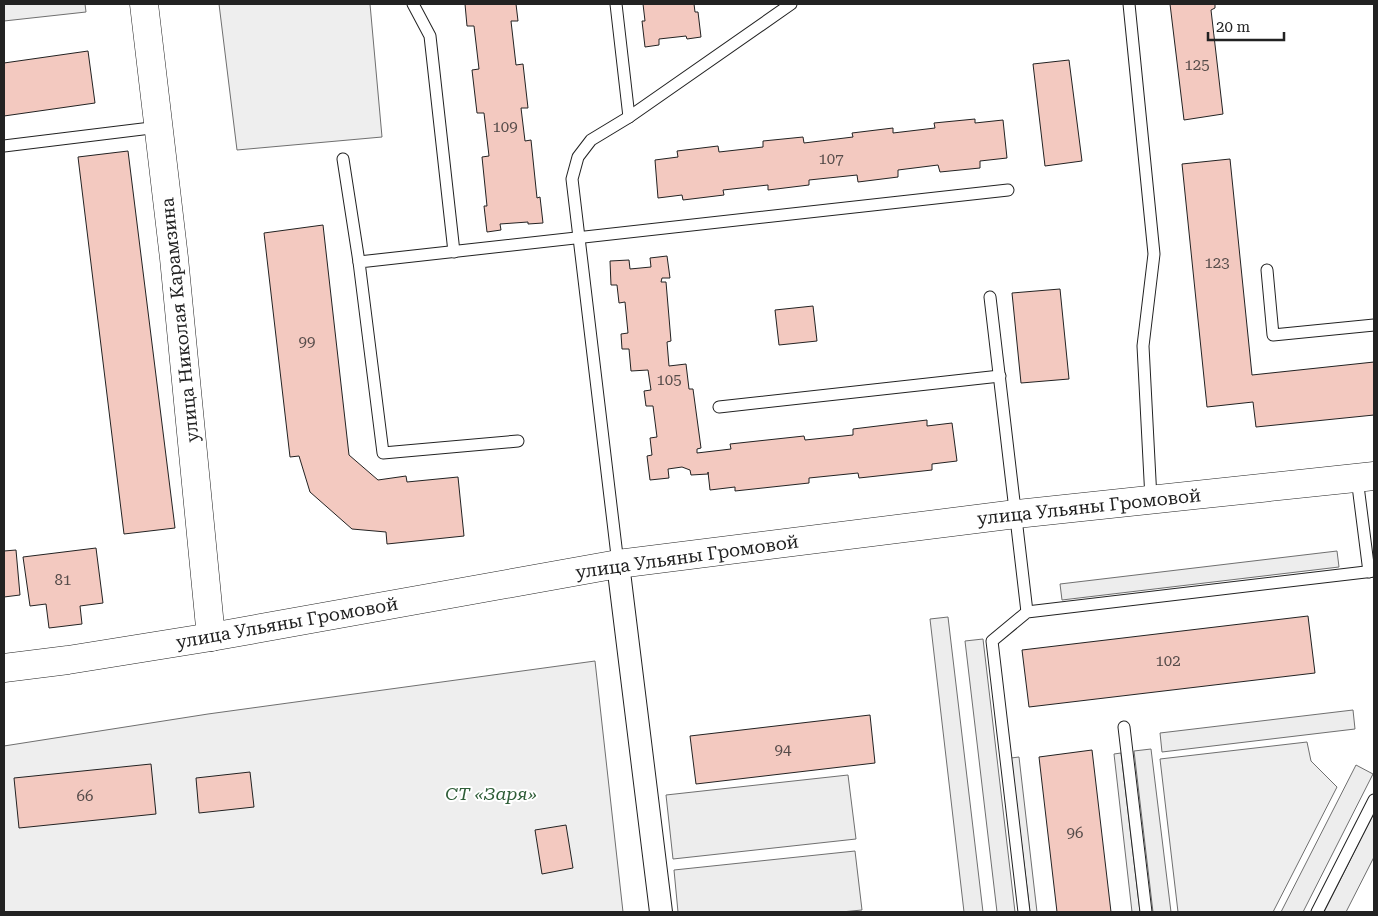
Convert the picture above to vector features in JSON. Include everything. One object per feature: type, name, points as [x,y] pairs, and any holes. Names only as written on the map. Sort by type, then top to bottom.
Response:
[{"type":"main road","name":"улица Николая Карамзина","points":[[144,4],[174,258],[211,637]]},
{"type":"main road","name":"улица Ульяны Громовой","points":[[4,668],[68,660],[211,637],[618,564],[1016,514],[1366,477]]},
{"type":"street","points":[[618,564],[661,912]]},
{"type":"lane","points":[[413,4],[430,36],[454,252]]},
{"type":"lane","points":[[616,4],[629,117]]},
{"type":"lane","points":[[618,564],[572,179],[578,157],[591,140],[629,117],[791,4]]},
{"type":"lane","points":[[1129,4],[1154,254],[1143,346],[1151,499]]},
{"type":"lane","points":[[4,146],[159,127]]},
{"type":"lane","points":[[343,159],[359,262],[383,453],[518,442]]},
{"type":"lane","points":[[359,262],[1008,190]]},
{"type":"lane","points":[[1267,270],[1273,336],[1374,325]]},
{"type":"lane","points":[[990,296],[1028,612]]},
{"type":"lane","points":[[719,407],[1000,376]]},
{"type":"lane","points":[[1024,912],[992,641],[1028,612],[1371,572],[1366,477]]},
{"type":"lane","points":[[1124,727],[1146,912]]},
{"type":"lane","points":[[1317,912],[1374,800]]},
{"type":"green space","points":[[219,4],[370,4],[382,137],[237,150]]},
{"type":"green space","name":"СТ «Заря»","points":[[595,661],[623,912],[4,912],[4,746],[208,714]]},
{"type":"green space","points":[[1307,742],[1311,761],[1337,787],[1273,912],[1178,912],[1160,759]]},
{"type":"shaded area","points":[[4,4],[85,4],[86,12],[4,21]]},
{"type":"shaded area","points":[[1337,551],[1339,567],[1062,600],[1060,584]]},
{"type":"shaded area","points":[[948,617],[983,912],[964,912],[930,619]]},
{"type":"shaded area","points":[[983,639],[1015,912],[997,912],[965,641]]},
{"type":"shaded area","points":[[1353,710],[1355,729],[1162,752],[1160,733]]},
{"type":"shaded area","points":[[1151,749],[1171,912],[1153,912],[1134,751]]},
{"type":"shaded area","points":[[1121,753],[1140,912],[1132,912],[1114,754]]},
{"type":"shaded area","points":[[1019,757],[1037,912],[1030,912],[1011,758]]},
{"type":"shaded area","points":[[1356,765],[1373,774],[1303,912],[1281,912]]},
{"type":"shaded area","points":[[848,775],[856,839],[673,859],[666,795]]},
{"type":"shaded area","points":[[1374,813],[1374,857],[1346,912],[1324,912]]},
{"type":"shaded area","points":[[855,851],[862,910],[841,912],[678,912],[674,870]]},
{"type":"building","points":[[465,4],[516,4],[518,21],[511,21],[516,65],[523,64],[528,108],[521,108],[525,141],[531,140],[537,198],[540,197],[543,223],[500,224],[501,230],[487,232],[484,206],[487,206],[482,157],[489,156],[484,113],[477,113],[472,70],[479,69],[474,26],[467,26]]},
{"type":"building","points":[[643,4],[694,4],[695,12],[698,12],[701,37],[687,39],[686,36],[659,39],[659,45],[645,47],[642,21],[645,21]]},
{"type":"building","points":[[1170,4],[1215,4],[1215,8],[1211,10],[1223,114],[1184,120]]},
{"type":"building","points":[[88,51],[95,103],[4,116],[4,63]]},
{"type":"building","points":[[1069,60],[1082,161],[1045,166],[1033,64]]},
{"type":"building","points":[[975,119],[975,123],[1003,120],[1007,158],[980,161],[980,168],[940,172],[938,165],[898,170],[898,177],[858,182],[857,175],[809,180],[809,185],[768,190],[768,185],[723,190],[724,195],[683,200],[682,195],[658,198],[655,160],[678,157],[677,151],[718,146],[719,152],[763,147],[763,141],[803,137],[804,143],[853,137],[852,133],[893,128],[893,133],[935,128],[934,123]]},
{"type":"building","points":[[128,151],[175,528],[124,534],[78,157]]},
{"type":"building","points":[[1230,159],[1252,375],[1374,362],[1374,415],[1256,427],[1253,402],[1207,407],[1182,164]]},
{"type":"building","points":[[323,225],[349,455],[378,480],[406,476],[407,482],[458,477],[464,536],[387,544],[386,532],[352,529],[310,492],[299,456],[290,457],[264,233]]},
{"type":"building","points":[[667,256],[670,278],[662,278],[661,282],[666,282],[671,341],[667,342],[669,366],[686,364],[689,389],[693,389],[701,448],[697,449],[697,453],[731,449],[730,444],[804,436],[805,440],[853,435],[853,429],[927,420],[927,426],[952,423],[957,461],[932,464],[932,470],[859,478],[858,473],[809,478],[809,483],[735,491],[735,487],[710,490],[708,472],[708,474],[691,475],[690,470],[682,467],[668,469],[669,478],[650,480],[647,456],[652,455],[650,438],[657,437],[653,406],[646,406],[644,391],[651,390],[648,370],[631,371],[629,349],[622,349],[621,334],[628,333],[625,302],[619,303],[617,285],[611,285],[610,261],[629,260],[630,269],[651,267],[650,258]]},
{"type":"building","points":[[1060,289],[1069,379],[1021,383],[1012,293]]},
{"type":"building","points":[[813,306],[817,341],[779,345],[775,310]]},
{"type":"building","points":[[96,548],[103,603],[80,606],[82,624],[49,628],[46,604],[30,606],[23,557]]},
{"type":"building","points":[[16,550],[20,595],[4,597],[4,551]]},
{"type":"building","points":[[1308,616],[1315,673],[1029,707],[1022,650]]},
{"type":"building","points":[[870,715],[875,763],[696,784],[690,736]]},
{"type":"building","points":[[1092,750],[1111,912],[1057,912],[1039,757]]},
{"type":"building","points":[[151,764],[156,814],[19,828],[14,778]]},
{"type":"building","points":[[250,772],[254,807],[199,813],[196,778]]},
{"type":"building","points":[[566,825],[573,868],[542,874],[535,830]]}]
